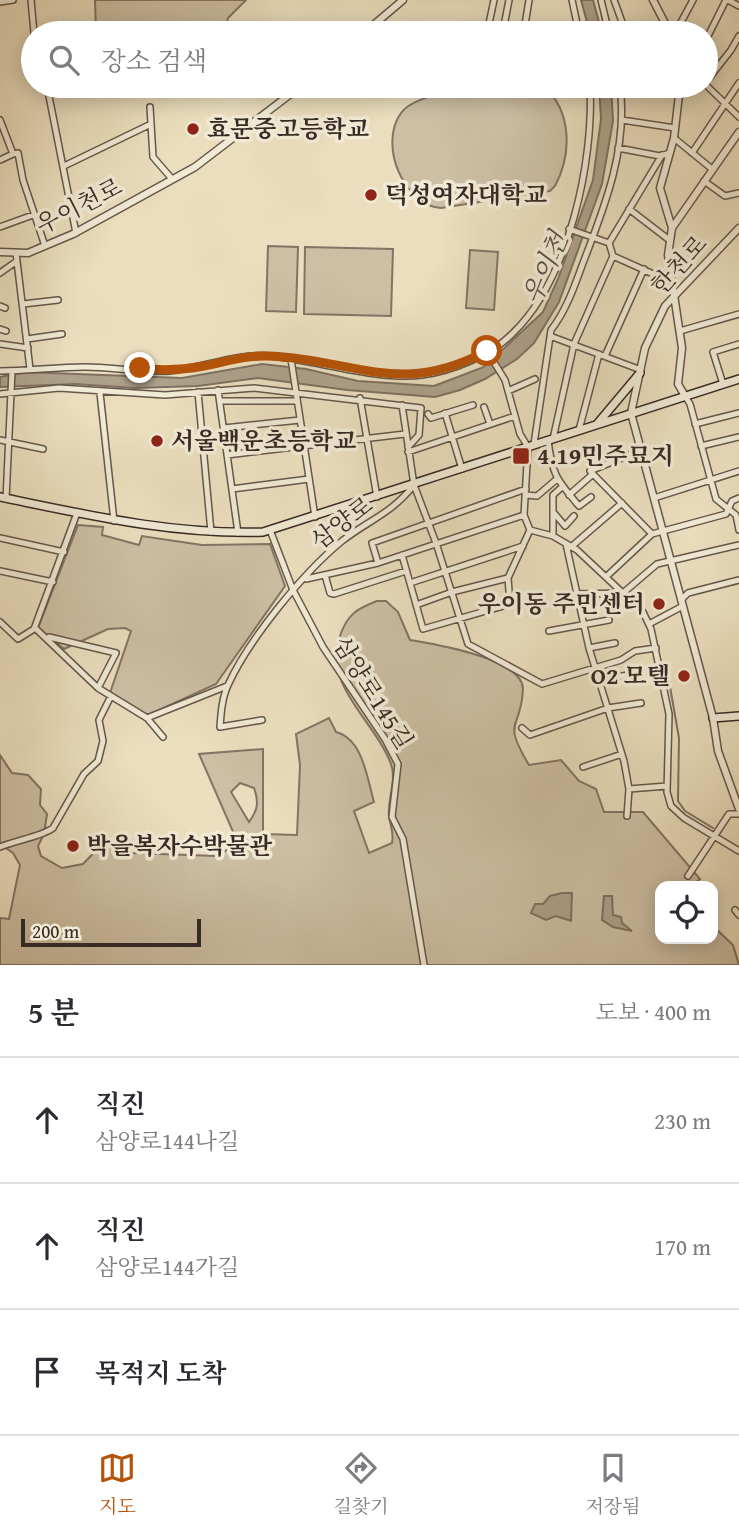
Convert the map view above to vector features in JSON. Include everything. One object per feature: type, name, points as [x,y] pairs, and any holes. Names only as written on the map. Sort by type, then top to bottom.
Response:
[{"type":"main road","points":[[596,424],[640,371]]},
{"type":"main road","name":"삼양로","points":[[3,498],[114,521],[211,533],[270,530],[739,379]]},
{"type":"main road","points":[[713,718],[739,716]]},
{"type":"street","points":[[0,2],[13,0]]},
{"type":"street","points":[[31,0],[33,21]]},
{"type":"street","points":[[378,21],[403,0]]},
{"type":"street","points":[[490,21],[494,0]]},
{"type":"street","points":[[505,21],[509,0]]},
{"type":"street","points":[[526,21],[529,0]]},
{"type":"street","points":[[572,0],[576,21]]},
{"type":"street","points":[[601,0],[606,21]]},
{"type":"street","points":[[614,0],[622,21]]},
{"type":"street","points":[[653,0],[664,21]]},
{"type":"street","points":[[682,21],[693,0]]},
{"type":"street","points":[[716,21],[727,0],[739,6]]},
{"type":"street","points":[[718,68],[739,36]]},
{"type":"street","points":[[692,153],[739,83]]},
{"type":"street","points":[[718,97],[739,117]]},
{"type":"street","points":[[50,98],[75,233]]},
{"type":"street","name":"우이천로","points":[[0,253],[28,253],[75,233],[195,167],[285,98]]},
{"type":"street","points":[[0,371],[85,367],[167,371],[237,358],[268,356],[392,375],[422,375],[470,360],[513,334],[536,307],[556,267],[583,190],[592,113],[591,98]]},
{"type":"street","points":[[402,555],[422,629],[459,616],[510,604],[508,578],[530,530],[524,514],[526,492],[550,336],[611,189],[622,120],[621,98]]},
{"type":"street","points":[[672,228],[660,188],[674,138],[679,98]]},
{"type":"street","points":[[150,107],[153,157],[172,179]]},
{"type":"street","points":[[0,120],[13,154]]},
{"type":"street","points":[[622,120],[675,128]]},
{"type":"street","points":[[64,166],[151,124]]},
{"type":"street","points":[[739,132],[672,228],[668,239],[671,282],[682,348],[678,384],[695,424],[716,499],[729,507],[738,520],[739,530]]},
{"type":"street","points":[[674,138],[712,169]]},
{"type":"street","points":[[618,148],[662,155],[670,153]]},
{"type":"street","points":[[0,160],[18,153],[33,215],[45,246]]},
{"type":"street","points":[[591,497],[579,506],[562,487],[551,470],[551,439],[574,344],[613,256],[609,243],[662,155]]},
{"type":"street","points":[[704,181],[726,196],[739,193]]},
{"type":"street","points":[[629,209],[668,239]]},
{"type":"street","points":[[0,227],[33,215]]},
{"type":"street","points":[[569,229],[609,243]]},
{"type":"street","name":"한천로","points":[[631,413],[645,348],[665,306],[738,232]]},
{"type":"street","points":[[16,253],[30,369]]},
{"type":"street","points":[[613,256],[671,282]]},
{"type":"street","points":[[0,273],[18,261]]},
{"type":"street","points":[[579,430],[602,355],[644,269]]},
{"type":"street","points":[[23,304],[58,300]]},
{"type":"street","points":[[680,331],[739,314]]},
{"type":"street","points":[[27,340],[62,334]]},
{"type":"street","points":[[550,336],[640,371]]},
{"type":"street","points":[[0,344],[28,348]]},
{"type":"street","points":[[723,384],[713,352],[739,344]]},
{"type":"street","points":[[487,351],[505,380],[515,416],[531,446]]},
{"type":"street","points":[[291,359],[315,517]]},
{"type":"street","name":"삼양로","points":[[3,498],[10,441],[12,371]]},
{"type":"street","points":[[508,391],[535,379]]},
{"type":"street","points":[[0,394],[59,388],[100,393],[165,395],[254,388],[360,398],[421,408],[419,435],[408,449]]},
{"type":"street","points":[[218,390],[238,533]]},
{"type":"street","points":[[198,392],[211,533]]},
{"type":"street","points":[[100,393],[114,521]]},
{"type":"street","name":"삼양로","points":[[360,398],[377,497]]},
{"type":"street","points":[[220,401],[296,401]]},
{"type":"street","points":[[401,405],[414,485],[468,644],[542,684],[627,658],[635,651],[656,648]]},
{"type":"street","points":[[428,414],[431,418],[472,405]]},
{"type":"street","points":[[484,407],[490,424]]},
{"type":"street","points":[[445,413],[462,469]]},
{"type":"street","points":[[631,413],[713,718],[718,751],[739,812],[729,814],[688,876]]},
{"type":"street","points":[[695,424],[739,413]]},
{"type":"street","points":[[408,449],[515,416]]},
{"type":"street","points":[[223,428],[299,420]]},
{"type":"street","points":[[227,455],[405,434]]},
{"type":"street","points":[[701,446],[739,437]]},
{"type":"street","points":[[0,440],[43,449]]},
{"type":"street","points":[[641,450],[590,471],[652,534]]},
{"type":"street","points":[[654,498],[739,471]]},
{"type":"street","points":[[569,495],[593,474]]},
{"type":"street","points":[[232,489],[309,479]]},
{"type":"street","points":[[379,563],[372,543],[428,522],[526,492],[537,496],[557,479]]},
{"type":"street","name":"삼양로","points":[[227,686],[293,590],[343,541],[386,514],[414,485]]},
{"type":"street","points":[[553,537],[554,495],[562,487]]},
{"type":"street","points":[[607,576],[652,534],[726,514],[739,498]]},
{"type":"street","points":[[568,545],[622,503]]},
{"type":"street","points":[[0,622],[18,639],[35,628],[77,513]]},
{"type":"street","points":[[554,513],[565,526],[574,516]]},
{"type":"street","points":[[303,580],[379,563],[524,514]]},
{"type":"street","name":"삼양로145길","points":[[270,530],[293,590],[330,658],[385,739],[398,764],[392,817],[402,839],[424,965]]},
{"type":"street","points":[[530,530],[568,545],[607,576],[643,612],[656,648],[669,714],[667,786],[671,806],[684,818],[739,851]]},
{"type":"street","points":[[0,538],[64,552]]},
{"type":"street","points":[[568,545],[575,594],[622,754],[629,789],[627,816]]},
{"type":"street","points":[[575,594],[623,593],[657,564],[739,545]]},
{"type":"street","points":[[410,583],[523,546]]},
{"type":"street","points":[[0,571],[53,582]]},
{"type":"street","points":[[325,575],[330,593],[334,594],[406,571]]},
{"type":"street","points":[[416,605],[452,592],[508,578]]},
{"type":"street","points":[[649,624],[682,603],[688,593],[739,580]]},
{"type":"street","points":[[549,631],[609,620]]},
{"type":"street","points":[[35,628],[98,688],[147,718],[163,737]]},
{"type":"street","points":[[46,636],[116,653],[98,688]]},
{"type":"street","points":[[589,648],[615,643]]},
{"type":"street","points":[[599,679],[629,674]]},
{"type":"street","points":[[147,718],[227,686]]},
{"type":"street","points":[[227,686],[220,727],[262,720]]},
{"type":"street","points":[[0,847],[23,837],[45,834],[53,828],[83,774],[98,761],[103,741],[99,720],[111,696]]},
{"type":"street","points":[[522,728],[530,735],[608,708],[641,703]]},
{"type":"street","points":[[583,767],[622,754]]},
{"type":"street","points":[[629,789],[667,786]]},
{"type":"shaded area","points":[[95,0],[246,0],[227,21],[96,21]]},
{"type":"shaded area","points":[[581,0],[593,0],[599,21],[587,21]]},
{"type":"shaded area","points":[[554,98],[560,108],[566,134],[564,161],[555,186],[550,191],[441,208],[428,204],[406,185],[398,171],[392,141],[401,113],[409,105],[421,100]]},
{"type":"shaded area","name":"우이천","points":[[600,98],[612,98],[613,121],[602,184],[559,302],[534,343],[517,359],[485,379],[435,397],[347,390],[258,378],[198,386],[135,388],[75,384],[0,387],[0,377],[25,372],[182,378],[262,364],[306,369],[358,381],[434,386],[484,367],[543,312],[558,279],[593,180],[601,119]]},
{"type":"shaded area","points":[[268,246],[298,247],[296,312],[266,311]]},
{"type":"shaded area","points":[[305,247],[393,249],[391,316],[304,314]]},
{"type":"shaded area","points":[[470,250],[498,252],[494,310],[466,308]]},
{"type":"shaded area","points":[[78,525],[103,527],[102,535],[139,545],[142,536],[202,545],[270,544],[285,586],[216,684],[146,716],[109,696],[131,631],[125,628],[108,629],[64,649],[38,628]]},
{"type":"shaded area","points":[[377,601],[386,601],[398,612],[410,640],[475,654],[509,669],[519,678],[523,689],[522,703],[514,732],[529,765],[561,760],[579,781],[596,789],[604,812],[643,812],[700,879],[655,881],[655,944],[718,944],[718,931],[733,945],[739,965],[0,965],[0,918],[9,919],[20,865],[13,853],[0,844],[0,755],[12,773],[28,775],[41,789],[40,805],[47,814],[44,834],[38,846],[41,856],[62,868],[83,864],[106,840],[130,853],[217,856],[238,843],[199,754],[263,749],[263,834],[297,835],[300,765],[296,734],[329,718],[336,732],[345,736],[358,751],[366,771],[374,802],[354,811],[369,853],[392,843],[389,811],[393,770],[383,748],[344,687],[338,671],[340,636],[346,623],[358,610]],"holes":[[[240,783],[254,788],[257,806],[249,822],[231,792]]]},
{"type":"shaded area","points":[[572,893],[571,921],[556,916],[546,920],[531,913],[535,904],[543,904],[550,896]]},
{"type":"shaded area","points":[[604,896],[612,896],[613,915],[621,917],[622,923],[632,931],[613,927],[602,920]]},
{"type":"waterway","points":[[666,664],[679,738],[678,801],[685,811],[713,828]]},
{"type":"place","name":"효문중고등학교","points":[[193,129]]},
{"type":"place","name":"덕성여자대학교","points":[[371,195]]},
{"type":"place","name":"서울백운초등학교","points":[[157,441]]},
{"type":"place","name":"4.19민주묘지","points":[[521,456]]},
{"type":"place","name":"우이동 주민센터","points":[[659,604]]},
{"type":"place","name":"O2 모텔","points":[[684,676]]},
{"type":"place","name":"박을복자수박물관","points":[[73,846]]},
{"type":"route","points":[[140,368],[167,371],[237,358],[268,356],[392,375],[422,375],[470,360],[487,351]]}]
